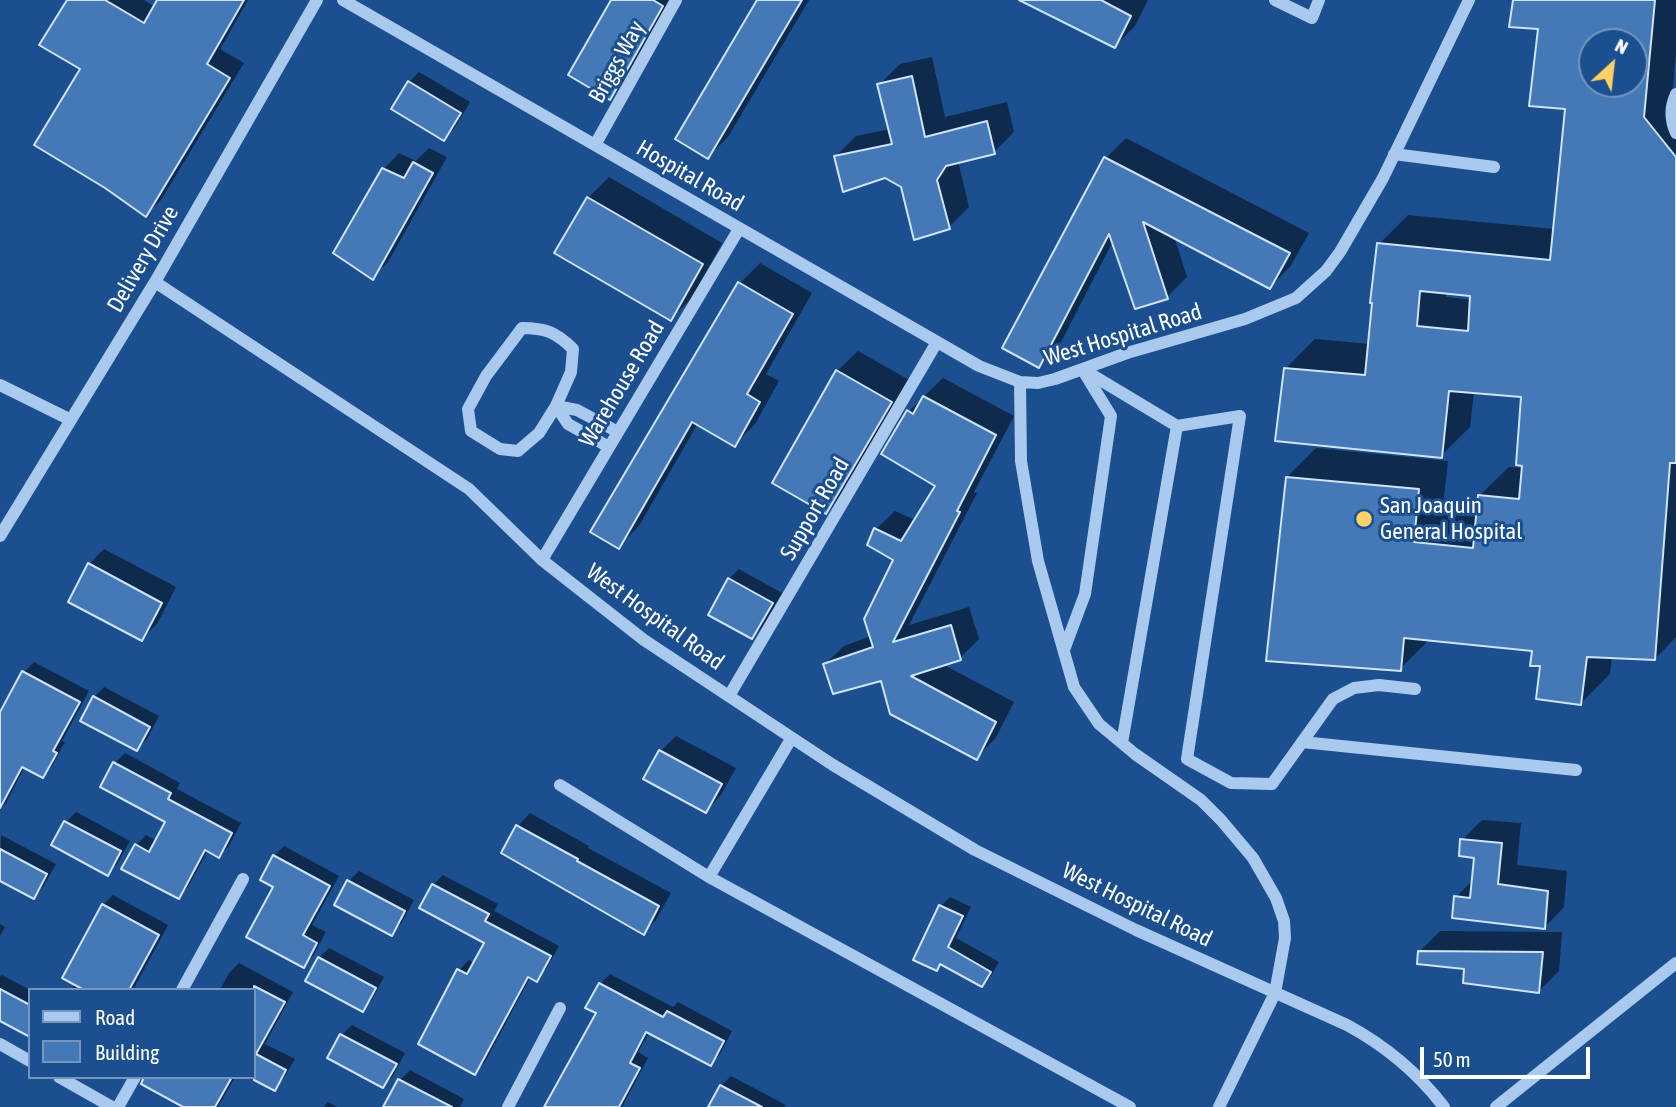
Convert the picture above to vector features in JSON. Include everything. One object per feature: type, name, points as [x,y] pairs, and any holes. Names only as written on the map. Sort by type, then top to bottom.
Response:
[{"type":"street","name":"Delivery Drive","points":[[0,536],[155,282],[317,0]]},
{"type":"street","name":"Hospital Road","points":[[343,0],[979,366],[1020,382]]},
{"type":"street","name":"Briggs Way","points":[[595,145],[676,0]]},
{"type":"street","points":[[1275,0],[1312,18],[1319,0]]},
{"type":"street","name":"West Hospital Road","points":[[1275,993],[1285,938],[1284,921],[1276,898],[1253,858],[1222,820],[1201,800],[1099,724],[1074,687],[1038,561],[1021,461],[1020,382],[1047,381],[1127,353],[1245,319],[1296,298],[1326,271],[1340,252],[1394,154],[1469,0]]},
{"type":"street","points":[[1676,94],[1672,102],[1671,116],[1676,133]]},
{"type":"street","points":[[1394,154],[1494,167]]},
{"type":"street","name":"Warehouse Road","points":[[542,560],[739,229]]},
{"type":"street","name":"West Hospital Road","points":[[155,282],[469,489],[542,560],[644,640],[791,738],[975,850],[1136,930],[1372,1038],[1408,1068],[1444,1107]]},
{"type":"street","points":[[522,328],[544,328],[573,349],[571,372],[556,406],[540,433],[518,452],[500,449],[471,430],[468,409],[486,376],[522,328]]},
{"type":"street","name":"Support Road","points":[[729,696],[937,342]]},
{"type":"street","points":[[1082,369],[1177,426],[1240,416],[1187,759],[1231,783],[1272,783],[1333,699],[1354,688],[1379,685],[1415,689]]},
{"type":"street","points":[[1064,650],[1085,594],[1111,416],[1082,369]]},
{"type":"street","points":[[0,385],[71,420]]},
{"type":"street","points":[[556,406],[577,410],[618,432]]},
{"type":"street","points":[[556,406],[568,424],[609,447]]},
{"type":"street","points":[[1122,743],[1177,426]]},
{"type":"street","points":[[709,877],[791,738]]},
{"type":"street","points":[[1302,742],[1576,770]]},
{"type":"street","points":[[560,785],[709,877],[1130,1107]]},
{"type":"street","points":[[183,988],[243,879]]},
{"type":"street","points":[[1496,1107],[1676,963]]},
{"type":"street","points":[[1219,1107],[1275,993]]},
{"type":"street","points":[[508,1107],[560,1008]]},
{"type":"street","points":[[0,1044],[28,1060]]},
{"type":"street","points":[[63,1079],[113,1107]]},
{"type":"street","points":[[118,1107],[134,1079]]},
{"type":"building","points":[[67,0],[105,0],[144,23],[157,0],[244,0],[207,64],[230,78],[146,217],[105,188],[34,145],[80,69],[39,45]]},
{"type":"building","points":[[611,0],[653,0],[663,6],[610,100],[568,75]]},
{"type":"building","points":[[757,0],[802,0],[708,159],[675,139]]},
{"type":"building","points":[[1019,0],[1101,0],[1131,16],[1115,48]]},
{"type":"building","points":[[1513,0],[1655,0],[1648,74],[1648,28],[1578,28],[1578,98],[1646,98],[1644,117],[1676,157],[1676,463],[1670,463],[1655,660],[1587,657],[1581,705],[1536,699],[1540,666],[1530,666],[1532,651],[1404,638],[1401,671],[1266,661],[1286,477],[1419,489],[1414,542],[1473,548],[1478,495],[1519,499],[1522,466],[1516,465],[1521,397],[1449,391],[1442,458],[1275,441],[1284,368],[1365,375],[1377,243],[1550,260],[1565,109],[1529,106],[1538,29],[1509,27]],"holes":[[[1420,291],[1470,296],[1468,331],[1417,326]]]},
{"type":"building","points":[[912,76],[925,137],[987,121],[995,154],[946,166],[937,180],[950,229],[914,240],[901,187],[885,178],[843,192],[834,156],[892,144],[877,84]]},
{"type":"building","points":[[408,81],[461,113],[444,141],[391,109]]},
{"type":"building","points":[[1104,157],[1290,253],[1270,289],[1143,222],[1168,299],[1135,309],[1109,234],[1039,368],[1002,348]]},
{"type":"building","points":[[413,162],[433,173],[373,280],[333,253],[382,168],[404,178]]},
{"type":"building","points":[[587,197],[703,264],[671,321],[554,253]]},
{"type":"building","points":[[738,282],[793,314],[747,394],[760,402],[735,447],[692,422],[619,549],[590,532]]},
{"type":"building","points":[[836,370],[892,402],[826,514],[772,483]]},
{"type":"building","points":[[923,396],[996,435],[893,642],[951,625],[961,660],[911,676],[996,722],[977,760],[890,714],[881,681],[833,694],[823,664],[873,647],[864,619],[893,560],[867,545],[874,528],[901,541],[935,486],[881,454],[907,410],[913,414]]},
{"type":"building","points":[[88,563],[162,603],[142,641],[68,602]]},
{"type":"building","points":[[728,578],[773,603],[752,639],[708,615]]},
{"type":"building","points":[[22,671],[80,702],[53,751],[57,753],[43,778],[22,767],[0,808],[0,712]]},
{"type":"building","points":[[93,696],[150,727],[137,751],[80,721]]},
{"type":"building","points":[[659,750],[722,784],[706,813],[643,779]]},
{"type":"building","points":[[113,762],[171,793],[168,799],[232,833],[219,858],[205,850],[179,899],[121,869],[135,844],[149,852],[165,822],[100,787]]},
{"type":"building","points":[[64,821],[121,851],[108,876],[51,845]]},
{"type":"building","points":[[516,825],[659,906],[644,935],[501,853]]},
{"type":"building","points":[[1460,839],[1502,843],[1498,884],[1548,891],[1545,929],[1452,918],[1454,896],[1470,898],[1474,858],[1459,856]]},
{"type":"building","points":[[0,849],[47,874],[34,899],[0,881]]},
{"type":"building","points":[[273,855],[330,886],[303,935],[317,943],[304,968],[246,937],[273,887],[260,880]]},
{"type":"building","points":[[347,880],[405,911],[392,936],[334,905]]},
{"type":"building","points":[[432,884],[489,914],[485,921],[551,956],[537,982],[528,977],[475,1075],[418,1044],[457,969],[467,974],[484,943],[419,908]]},
{"type":"building","points":[[102,904],[159,935],[130,988],[80,988],[62,978]]},
{"type":"building","points":[[939,905],[963,916],[948,947],[991,972],[982,987],[940,964],[937,971],[913,960]]},
{"type":"building","points":[[1418,951],[1543,952],[1539,993],[1463,983],[1464,969],[1417,964]]},
{"type":"building","points":[[318,957],[376,988],[363,1012],[305,981]]},
{"type":"building","points":[[599,983],[663,1017],[667,1011],[724,1041],[711,1066],[646,1032],[630,1063],[640,1068],[619,1107],[544,1107],[596,1013],[585,1008]]},
{"type":"building","points":[[254,986],[285,1002],[256,1054],[256,988]]},
{"type":"building","points":[[0,989],[28,1004],[28,1036],[0,1021]]},
{"type":"building","points":[[340,1034],[397,1064],[383,1088],[327,1058]]},
{"type":"building","points":[[256,1054],[286,1070],[275,1091],[254,1080]]},
{"type":"building","points":[[143,1079],[231,1079],[215,1107],[183,1107],[141,1084]]},
{"type":"building","points":[[398,1079],[452,1107],[383,1107]]},
{"type":"building","points":[[720,1085],[762,1107],[708,1107]]},
{"type":"place","name":"San Joaquin General Hospital","points":[[1364,519]]}]
